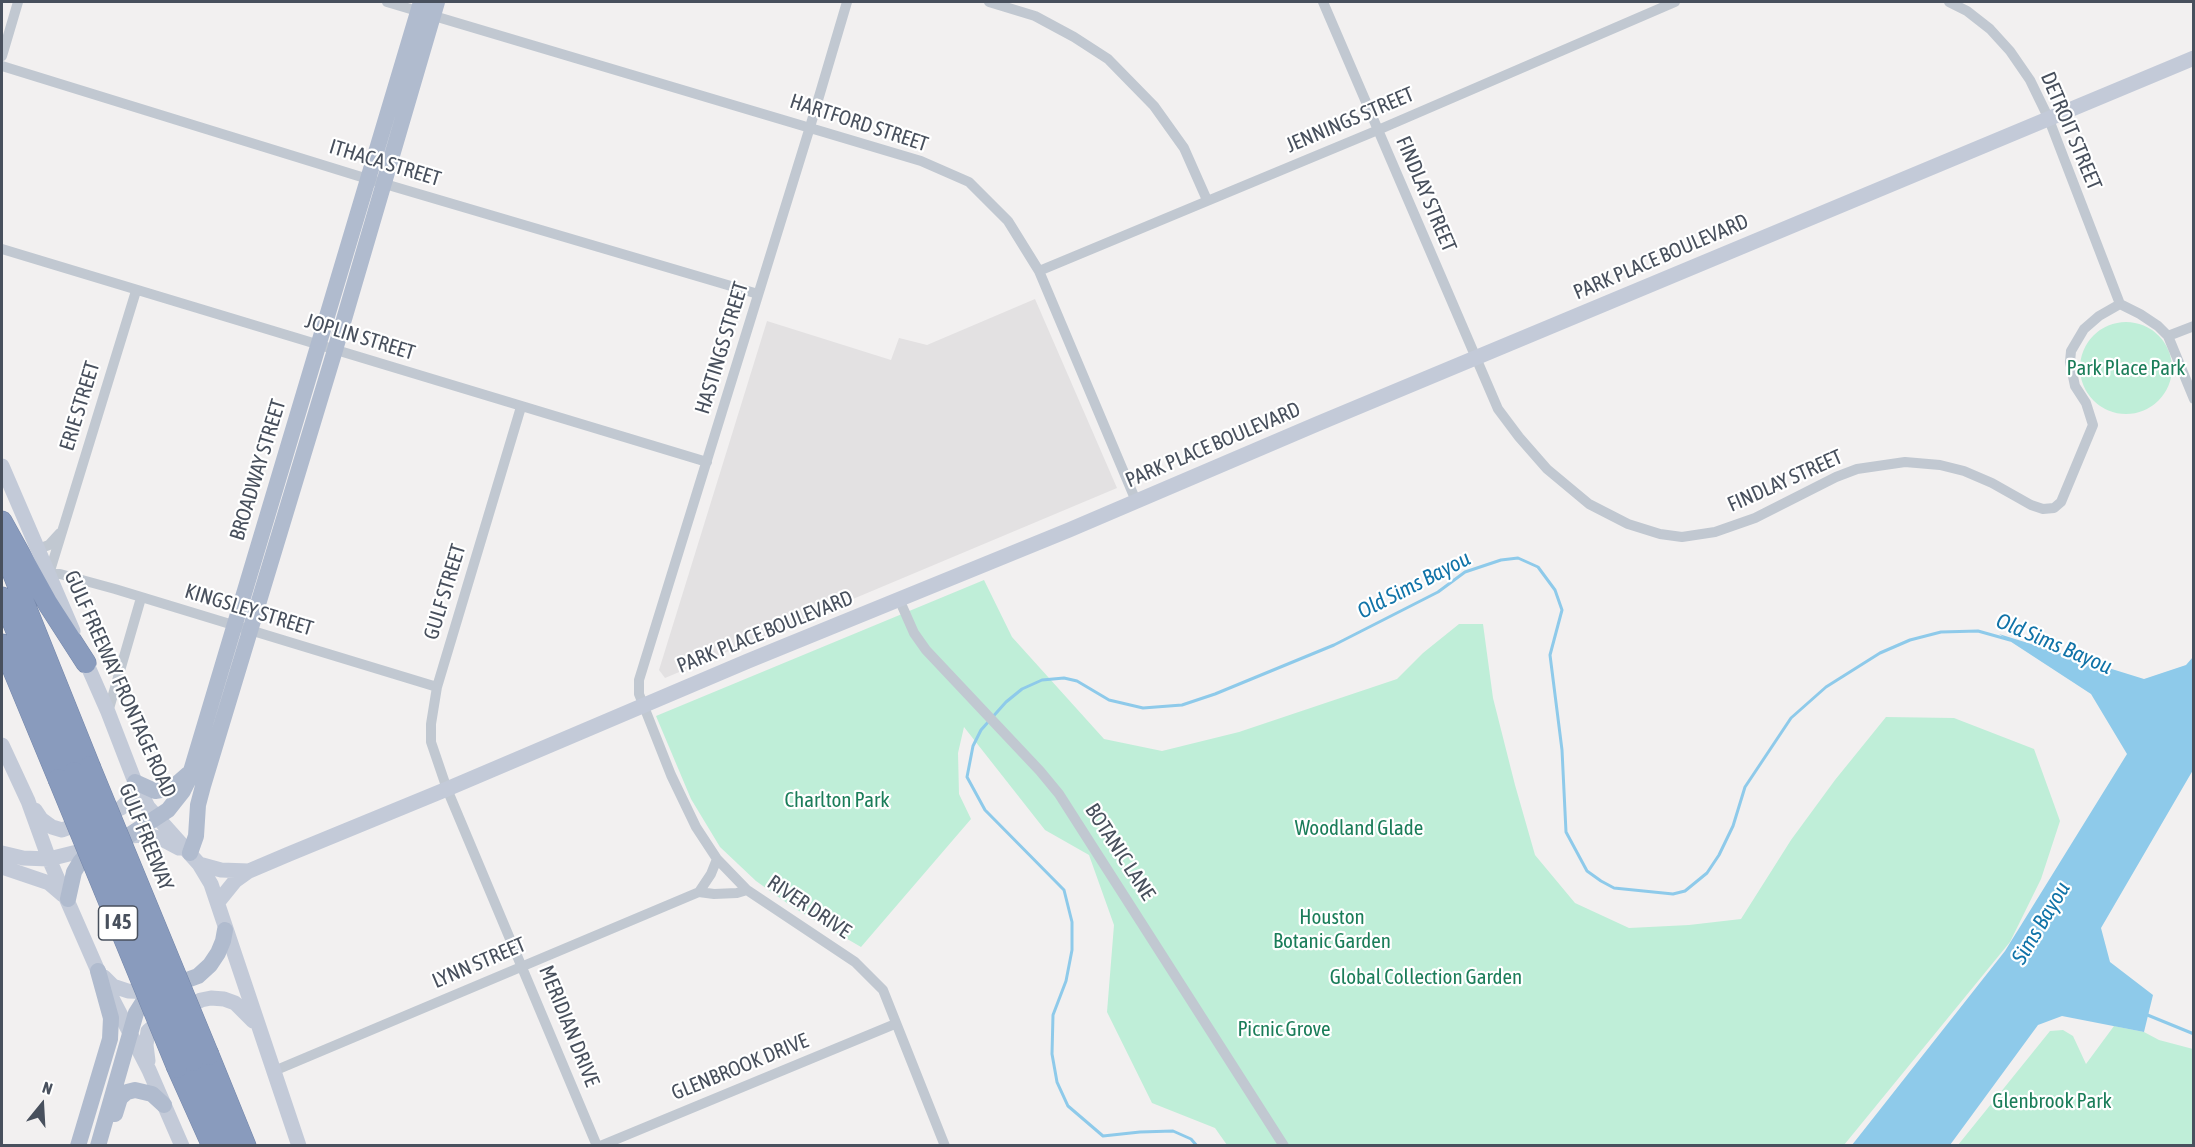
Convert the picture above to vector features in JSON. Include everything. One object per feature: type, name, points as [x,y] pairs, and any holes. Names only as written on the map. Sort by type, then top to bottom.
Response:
[{"type":"highway","points":[[2,521],[48,604],[86,663]]},
{"type":"highway","name":"GULF FREEWAY","points":[[2,547],[74,772]]},
{"type":"highway","name":"GULF FREEWAY","points":[[2,597],[193,1061],[241,1143]]},
{"type":"highway","name":"GULF FREEWAY","points":[[2,644],[74,772]]},
{"type":"highway","name":"GULF FREEWAY","points":[[193,1061],[212,1146]]},
{"type":"main road","name":"BROADWAY STREET","points":[[93,848],[128,836],[168,810],[183,791],[242,628],[427,7]]},
{"type":"main road","name":"BROADWAY STREET","points":[[195,859],[198,805],[242,628]]},
{"type":"main road","points":[[135,782],[155,791],[172,788],[186,777],[194,763]]},
{"type":"main road","points":[[68,899],[74,872],[93,848]]},
{"type":"main road","points":[[98,1146],[136,1013],[143,1002],[154,992],[198,976],[218,953],[225,930]]},
{"type":"main road","points":[[78,1146],[108,1052],[110,1039],[111,1018],[98,971]]},
{"type":"main road","points":[[105,1122],[115,1114],[120,1098],[127,1092],[135,1090],[152,1094],[164,1105]]},
{"type":"street","points":[[2,56],[18,2]]},
{"type":"street","name":"HARTFORD STREET","points":[[387,2],[427,7],[921,161],[969,182],[1008,221],[1039,271],[1136,501]]},
{"type":"street","name":"HASTINGS STREET","points":[[643,705],[639,694],[639,680],[847,2]]},
{"type":"street","points":[[989,2],[1035,16],[1108,59],[1154,106],[1178,139],[1207,200]]},
{"type":"street","name":"FINDLAY STREET","points":[[1323,2],[1498,409],[1547,469],[1589,504],[1628,524],[1660,534],[1682,537],[1715,532],[1755,518],[1836,477],[1857,469],[1905,462],[1940,465],[1964,471],[2043,509],[2054,508],[2061,502],[2093,425],[2086,403],[2075,386],[2070,362],[2071,351],[2084,330],[2099,316],[2120,304]]},
{"type":"street","name":"JENNINGS STREET","points":[[1039,271],[1378,130],[1675,2]]},
{"type":"street","name":"DETROIT STREET","points":[[1949,2],[1967,10],[1990,29],[2010,51],[2030,80],[2048,117],[2120,304]]},
{"type":"street","name":"PARK PLACE BOULEVARD","points":[[218,902],[235,881],[249,871],[2193,58]]},
{"type":"street","name":"ITHACA STREET","points":[[2,66],[376,181],[758,294]]},
{"type":"street","name":"JOPLIN STREET","points":[[2,249],[707,462]]},
{"type":"street","name":"ERIE STREET","points":[[49,574],[136,291]]},
{"type":"street","points":[[2120,304],[2149,320],[2168,336],[2193,399]]},
{"type":"street","points":[[2168,336],[2193,326]]},
{"type":"street","name":"GULF STREET","points":[[447,789],[431,742],[431,724],[437,687],[521,407]]},
{"type":"street","name":"GULF FREEWAY FRONTAGE ROAD","points":[[2,466],[108,712],[135,782],[148,807],[195,859],[218,902],[225,930],[299,1146]]},
{"type":"street","points":[[38,549],[49,545],[60,533]]},
{"type":"street","name":"KINGSLEY STREET","points":[[49,574],[64,575],[437,687]]},
{"type":"street","points":[[108,712],[141,598]]},
{"type":"street","name":"BOTANIC LANE","points":[[899,599],[914,633],[937,662],[1040,771],[1070,809],[1284,1146]]},
{"type":"street","name":"RIVER DRIVE","points":[[643,705],[671,775],[696,827],[717,859],[747,890],[855,962],[883,990],[945,1146]]},
{"type":"street","points":[[2,746],[28,801],[49,859],[98,971],[149,1070],[182,1146]]},
{"type":"street","points":[[28,801],[42,819],[62,830],[121,808],[128,801],[135,782]]},
{"type":"street","name":"MERIDIAN DRIVE","points":[[447,789],[599,1146]]},
{"type":"street","points":[[128,836],[162,839],[195,859]]},
{"type":"street","points":[[2,853],[23,858],[49,859],[93,848]]},
{"type":"street","name":"PARK PLACE BOULEVARD","points":[[195,859],[227,871],[249,871]]},
{"type":"street","points":[[699,892],[711,874],[717,859]]},
{"type":"street","points":[[2,867],[49,883],[68,899]]},
{"type":"street","name":"LYNN STREET","points":[[274,1071],[699,892],[737,894],[747,890]]},
{"type":"street","points":[[98,971],[113,986],[128,991],[154,992]]},
{"type":"street","points":[[149,1070],[146,1045],[148,1031],[157,1023],[201,1000],[224,999],[236,1003],[260,1031]]},
{"type":"street","name":"GLENBROOK DRIVE","points":[[599,1146],[895,1024]]},
{"type":"shaded area","points":[[1035,299],[1117,488],[665,678],[659,670],[767,321],[891,360],[899,338],[927,345]]},
{"type":"green space","name":"Park Place Park","points":[[2126,322],[2143,326],[2158,336],[2168,351],[2172,368],[2168,385],[2158,400],[2143,410],[2126,414],[2109,410],[2094,400],[2084,385],[2080,368],[2084,351],[2094,336],[2109,326]]},
{"type":"green space","name":"Houston Botanic Garden","points":[[984,580],[1012,637],[1104,739],[1162,751],[1239,732],[1397,679],[1423,653],[1459,624],[1483,624],[1493,698],[1535,855],[1575,903],[1629,928],[1689,925],[1741,919],[1791,840],[1835,780],[1886,717],[1954,718],[2034,749],[2060,821],[2041,879],[2010,942],[1844,1145],[1227,1145],[1215,1128],[1152,1103],[1107,1012],[1114,925],[1089,855],[1045,830],[964,727],[958,753],[959,794],[971,819],[861,947],[794,908],[756,881],[720,847],[691,799],[656,716]]},
{"type":"green space","name":"Glenbrook Park","points":[[2114,1026],[2144,1032],[2159,1040],[2193,1049],[2193,1145],[1958,1145],[2050,1031],[2063,1030],[2073,1036],[2086,1064]]},
{"type":"water","name":"Sims Bayou","points":[[1999,634],[2144,679],[2186,665],[2193,657],[2193,770],[2101,928],[2110,962],[2153,995],[2144,1032],[2062,1016],[2038,1025],[1950,1145],[1852,1145],[2005,951],[2127,754],[2091,694]]},
{"type":"waterway","name":"Old Sims Bayou","points":[[1197,1146],[1191,1139],[1173,1131],[1103,1136],[1068,1106],[1057,1082],[1052,1054],[1053,1015],[1066,981],[1072,950],[1072,922],[1064,890],[985,810],[967,777],[973,746],[981,730],[1006,702],[1022,689],[1042,680],[1064,678],[1077,681],[1109,700],[1143,708],[1182,705],[1215,694],[1334,645],[1438,592],[1465,572],[1501,560],[1518,558],[1538,567],[1555,590],[1562,610],[1550,655],[1562,750],[1566,832],[1587,871],[1601,881],[1614,888],[1673,894],[1685,891],[1707,873],[1733,826],[1745,787],[1791,718],[1826,687],[1880,653],[1910,640],[1941,632],[1978,631],[2010,640]]},
{"type":"waterway","points":[[2145,1014],[2194,1034]]},
{"type":"park label","name":"Charlton Park","points":[[837,800]]},
{"type":"park label","name":"Woodland Glade","points":[[1359,828]]},
{"type":"park label","name":"Global Collection Garden","points":[[1426,977]]},
{"type":"park label","name":"Picnic Grove","points":[[1284,1029]]}]
